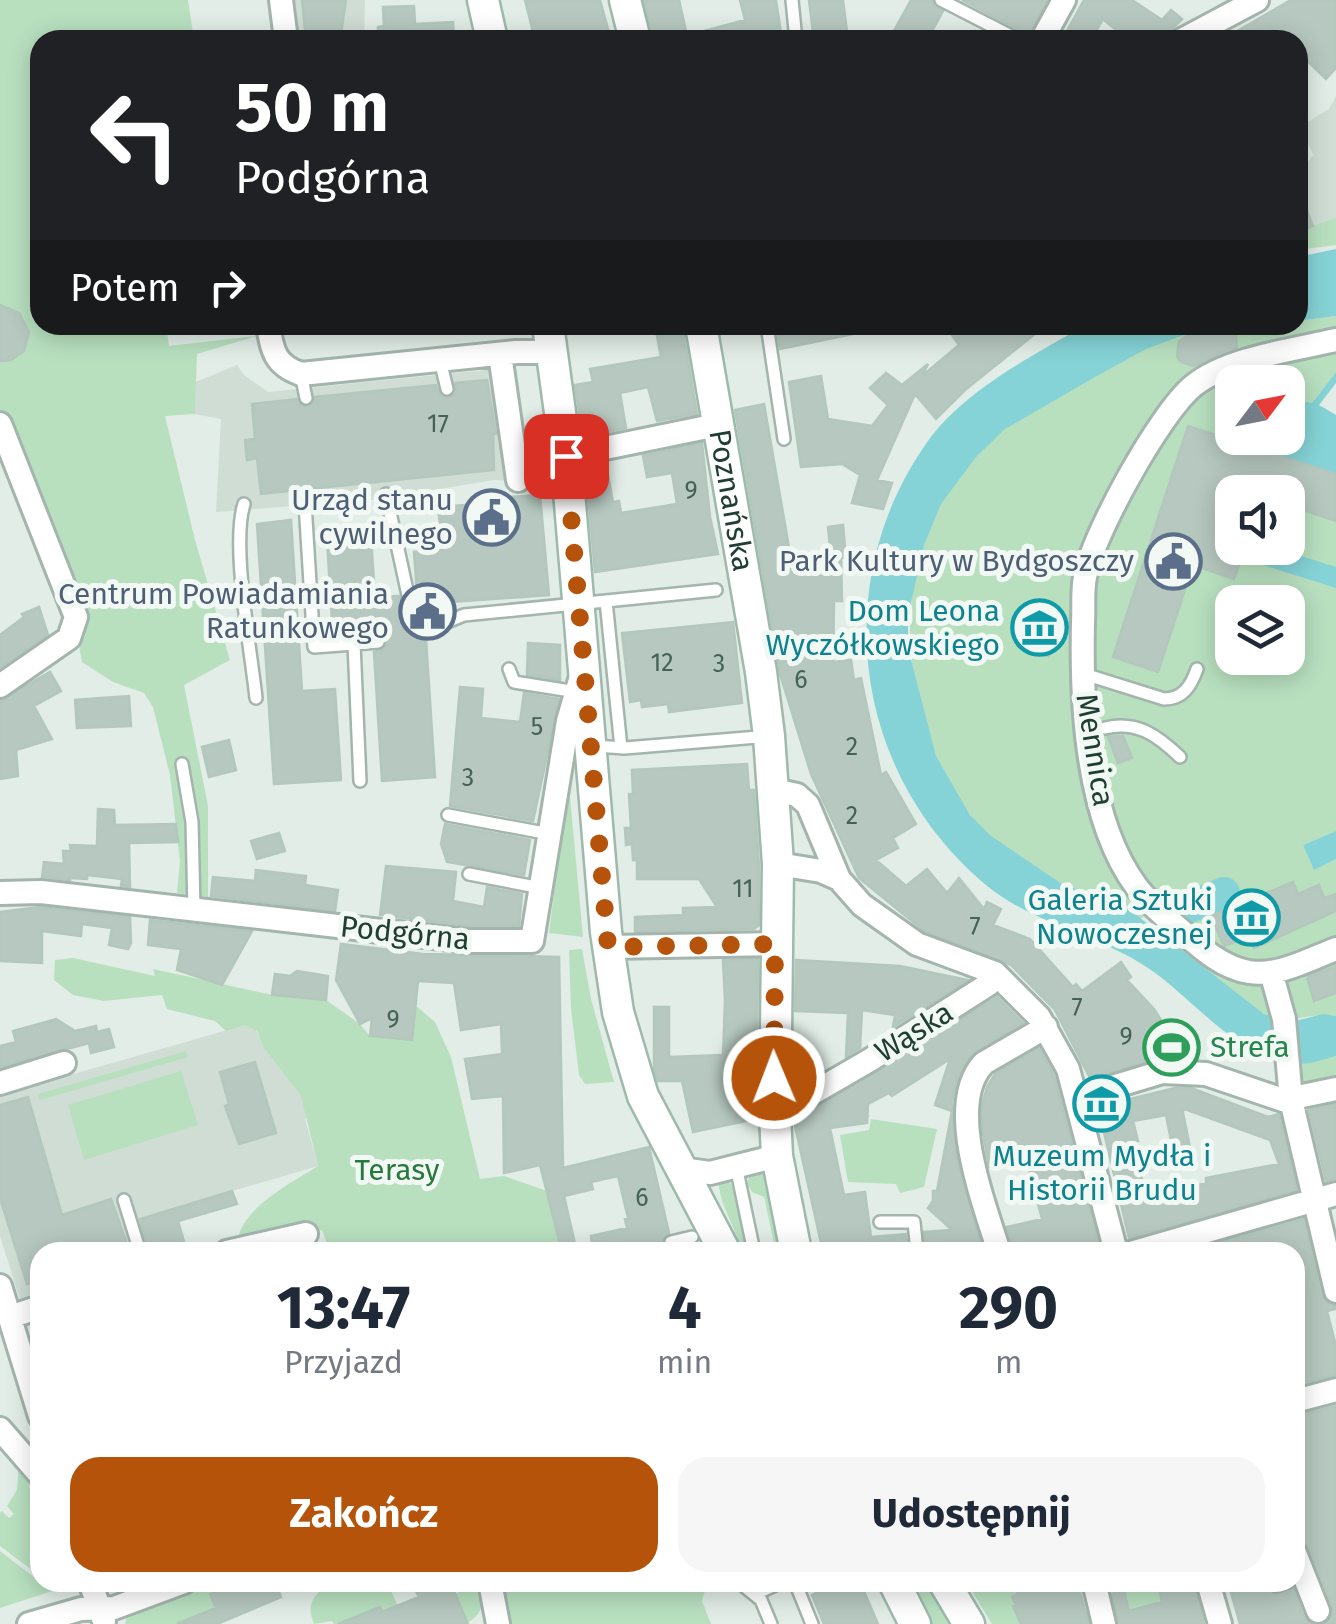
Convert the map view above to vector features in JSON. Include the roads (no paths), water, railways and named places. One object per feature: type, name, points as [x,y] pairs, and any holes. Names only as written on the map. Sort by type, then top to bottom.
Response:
[{"type":"main road","points":[[483,0],[490,30]]},
{"type":"main road","points":[[624,0],[632,30]]},
{"type":"main road","name":"Poznańska","points":[[703,335],[769,736],[778,864],[777,1156],[794,1242]]},
{"type":"main road","points":[[550,338],[592,602],[580,680],[618,1012],[643,1096],[720,1242]]},
{"type":"main road","points":[[899,1592],[915,1624]]},
{"type":"main road","points":[[950,1592],[969,1624]]},
{"type":"street","points":[[281,0],[285,30]]},
{"type":"street","points":[[1048,30],[1064,0]]},
{"type":"street","points":[[1201,30],[1257,0]]},
{"type":"street","points":[[270,335],[278,362],[301,374],[500,354],[550,338]]},
{"type":"street","name":"Mennica","points":[[1270,972],[1249,972],[1221,962],[1200,948],[1136,888],[1121,862],[1102,810],[1088,743],[1085,578],[1136,465],[1181,397],[1208,376],[1232,366],[1336,340]]},
{"type":"street","points":[[500,354],[518,480]]},
{"type":"street","points":[[0,424],[71,599],[76,624],[66,641],[0,686]]},
{"type":"street","points":[[566,456],[717,424]]},
{"type":"street","name":"Podgórna","points":[[0,893],[41,892],[468,941],[532,941],[568,721],[580,680]]},
{"type":"street","points":[[774,790],[798,794],[808,805],[839,880],[862,905],[909,939],[996,973],[1046,1027],[1064,1060],[1076,1098],[1113,1242]]},
{"type":"street","points":[[778,864],[821,871],[839,880]]},
{"type":"street","points":[[608,947],[775,944]]},
{"type":"street","points":[[1336,949],[1270,972],[1284,1019],[1291,1100],[1325,1197],[1336,1289]]},
{"type":"street","name":"Wąska","points":[[775,1114],[907,1038],[989,984],[996,973]]},
{"type":"street","points":[[996,1242],[969,1143],[970,1092],[984,1063],[1046,1027]]},
{"type":"street","points":[[0,1083],[64,1063]]},
{"type":"street","points":[[1076,1098],[1162,1072],[1193,1072],[1291,1100],[1336,1089]]},
{"type":"street","points":[[676,1159],[710,1173],[777,1156]]},
{"type":"street","points":[[1169,1242],[1325,1197]]},
{"type":"street","points":[[275,1242],[306,1234]]},
{"type":"street","points":[[0,1286],[30,1380]]},
{"type":"street","points":[[10,1317],[30,1311]]},
{"type":"street","points":[[1305,1398],[1336,1390]]},
{"type":"street","points":[[0,1429],[30,1464]]},
{"type":"street","points":[[94,1592],[102,1616]]},
{"type":"street","points":[[29,1624],[70,1612],[102,1616],[157,1592]]},
{"type":"street","points":[[492,1592],[498,1624]]},
{"type":"street","points":[[1096,1592],[1104,1624]]},
{"type":"street","points":[[1211,1592],[1220,1624]]},
{"type":"street","points":[[1300,1592],[1318,1611]]},
{"type":"lane","points":[[792,0],[795,30]]},
{"type":"lane","points":[[941,0],[1000,30]]},
{"type":"lane","points":[[768,335],[784,439]]},
{"type":"lane","points":[[440,360],[447,389]]},
{"type":"lane","points":[[301,374],[306,398]]},
{"type":"lane","points":[[386,494],[408,595]]},
{"type":"lane","points":[[305,502],[314,646],[378,642]]},
{"type":"lane","points":[[244,504],[239,519],[242,571],[256,698]]},
{"type":"lane","points":[[425,631],[464,615],[716,590]]},
{"type":"lane","points":[[592,602],[621,748]]},
{"type":"lane","points":[[354,644],[360,782]]},
{"type":"lane","points":[[509,669],[514,682],[580,680]]},
{"type":"lane","points":[[1084,674],[1173,699],[1187,690],[1197,669]]},
{"type":"lane","points":[[1105,728],[1121,724],[1156,734],[1180,757]]},
{"type":"lane","points":[[590,745],[621,748],[769,736]]},
{"type":"lane","points":[[182,764],[192,822],[194,910]]},
{"type":"lane","points":[[448,815],[550,834]]},
{"type":"lane","points":[[469,874],[541,888]]},
{"type":"lane","points":[[736,1166],[752,1242]]},
{"type":"lane","points":[[124,1200],[137,1242]]},
{"type":"lane","points":[[880,1222],[914,1222],[917,1242]]},
{"type":"lane","points":[[671,1242],[692,1236]]},
{"type":"lane","points":[[752,1592],[771,1624]]},
{"type":"lane","points":[[755,1594],[760,1592]]},
{"type":"lane","points":[[799,1592],[812,1624]]},
{"type":"water","points":[[1336,249],[1336,316],[1308,320],[1308,255]]},
{"type":"water","points":[[1068,335],[1183,335],[1146,349],[1005,429],[976,457],[941,504],[924,545],[908,616],[908,648],[936,756],[970,815],[991,836],[1062,884],[1126,907],[1264,1014],[1295,1021],[1323,1014],[1336,1016],[1336,1056],[1299,1064],[1257,1053],[1148,968],[1004,898],[941,840],[907,789],[883,733],[869,674],[867,614],[876,554],[896,496],[928,441],[960,406]]},
{"type":"water","points":[[1336,372],[1336,383],[1319,405],[1336,415],[1336,474],[1278,455],[1305,455],[1305,401],[1312,403]]},
{"type":"water","points":[[1305,557],[1336,567],[1336,588],[1263,565],[1305,565]]},
{"type":"water","points":[[1336,831],[1336,859],[1314,870],[1303,845]]},
{"type":"waterway","points":[[1187,908],[1224,893]]},
{"type":"place","name":"Urząd stanu cywilnego","points":[[492,517]]},
{"type":"place","name":"Park Kultury w Bydgoszczy","points":[[1173,561]]},
{"type":"place","name":"Centrum Powiadamiania Ratunkowego","points":[[428,611]]},
{"type":"place","name":"Dom Leona Wyczółkowskiego","points":[[1039,628]]},
{"type":"place","name":"Galeria Sztuki Nowoczesnej","points":[[1252,917]]},
{"type":"place","name":"Strefa","points":[[1171,1047]]},
{"type":"place","name":"Muzeum Mydła i Historii Brudu","points":[[1102,1103]]},
{"type":"park label","name":"Terasy","points":[[397,1170]]}]
